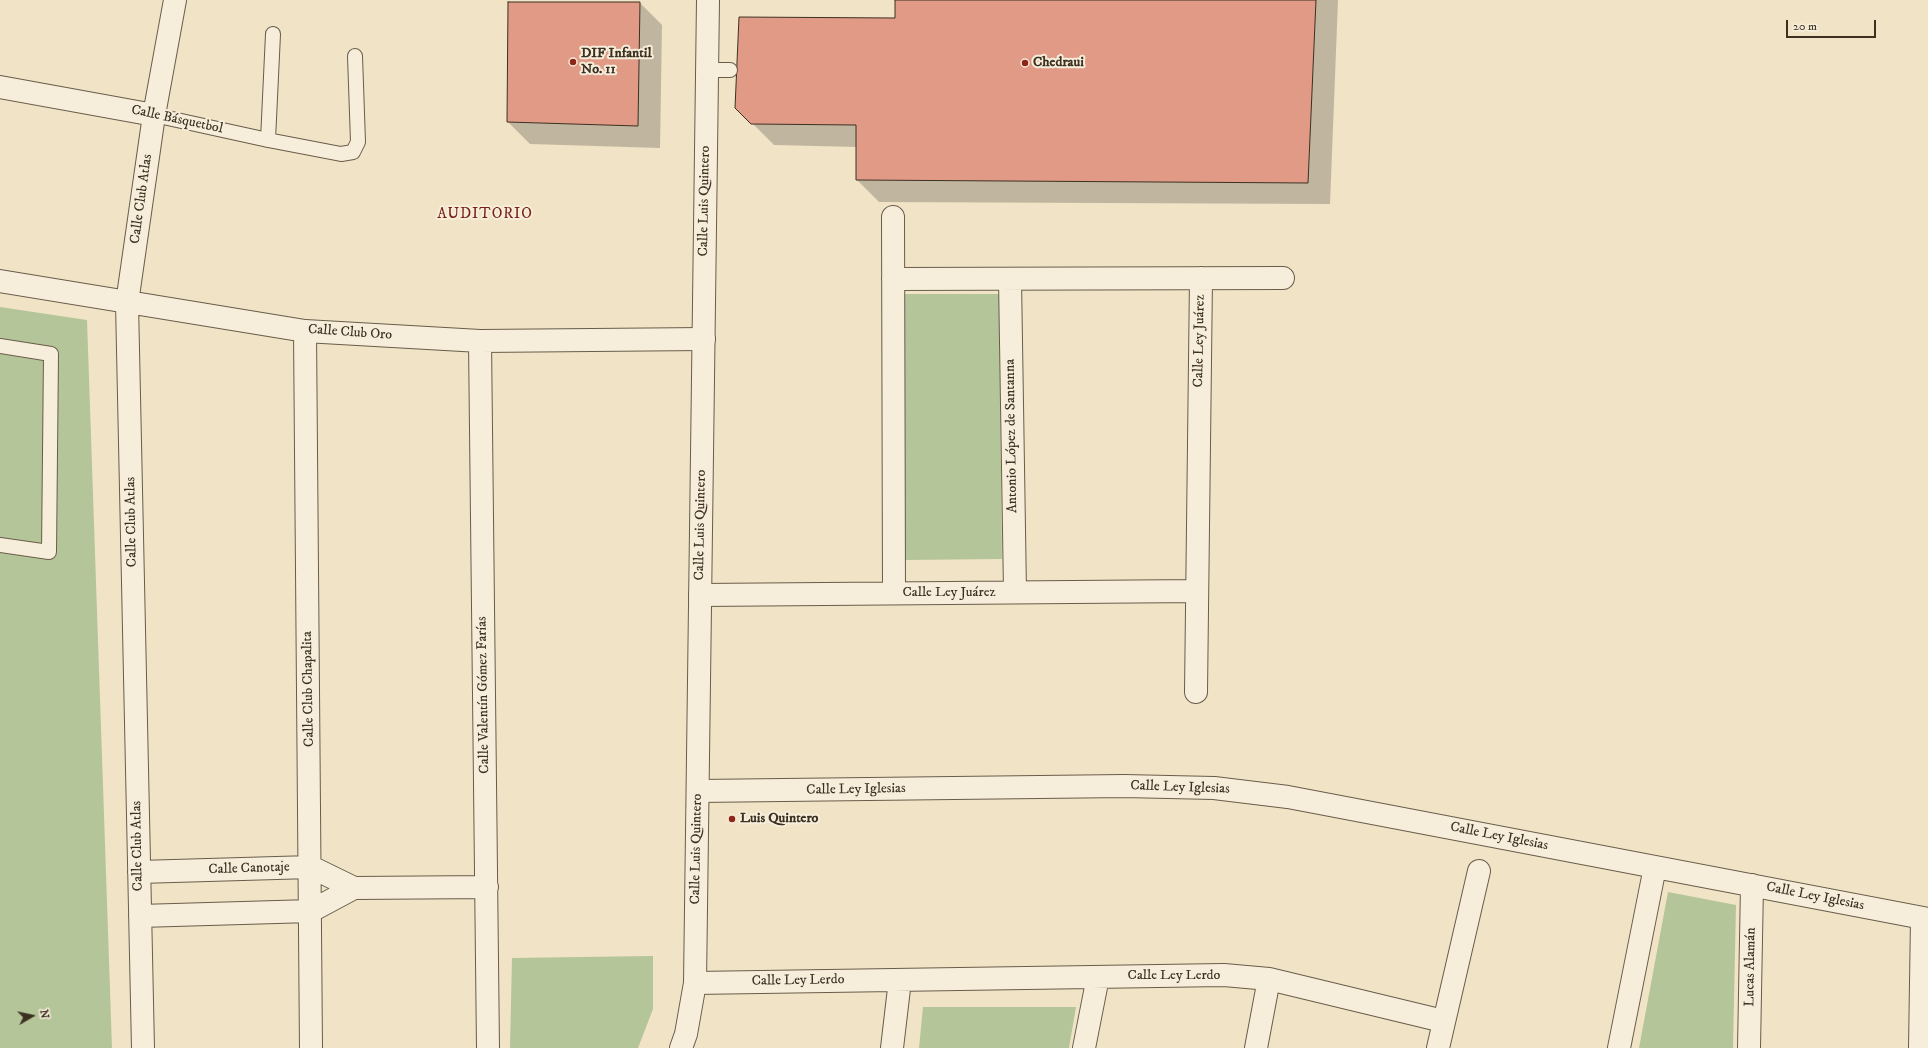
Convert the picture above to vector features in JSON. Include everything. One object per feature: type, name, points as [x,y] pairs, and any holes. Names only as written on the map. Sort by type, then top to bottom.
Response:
[{"type":"street","name":"Calle Club Atlas","points":[[143,1048],[127,303],[154,115],[175,0]]},
{"type":"street","name":"Calle Luis Quintero","points":[[681,1048],[686,1034],[695,983],[708,0]]},
{"type":"street","name":"Calle Básquetbol","points":[[0,87],[154,115]]},
{"type":"street","points":[[893,217],[894,593]]},
{"type":"street","points":[[1201,278],[1283,278]]},
{"type":"street","name":"Calle Ley Juárez","points":[[893,279],[1201,278],[1196,692]]},
{"type":"street","name":"Antonio López de Santanna","points":[[1010,279],[1015,592]]},
{"type":"street","name":"Calle Club Oro","points":[[0,281],[305,331],[480,341],[704,339]]},
{"type":"street","name":"Calle Club Chapalita","points":[[305,331],[311,1048]]},
{"type":"street","name":"Calle Valentín Gómez Farías","points":[[480,341],[488,1048]]},
{"type":"street","name":"Calle Ley Juárez","points":[[700,595],[1197,591]]},
{"type":"street","name":"Calle Ley Iglesias","points":[[698,791],[1124,786],[1214,788],[1288,796],[1925,918]]},
{"type":"street","name":"Calle Canotaje","points":[[139,872],[310,867],[354,888],[487,887]]},
{"type":"street","points":[[1619,1048],[1655,867]]},
{"type":"street","points":[[1438,1048],[1479,871]]},
{"type":"street","name":"Lucas Alamán","points":[[1749,1048],[1752,885]]},
{"type":"street","name":"Calle Canotaje","points":[[140,916],[311,911],[354,888]]},
{"type":"street","points":[[1920,1048],[1925,918]]},
{"type":"street","name":"Calle Ley Lerdo","points":[[695,983],[1224,975],[1269,979],[1444,1021]]},
{"type":"street","points":[[1084,1048],[1098,977]]},
{"type":"street","points":[[1256,1048],[1269,979]]},
{"type":"street","points":[[892,1048],[900,980]]},
{"type":"lane","points":[[268,140],[273,34]]},
{"type":"lane","name":"Calle Básquetbol","points":[[154,115],[341,154],[353,152],[358,142],[355,56]]},
{"type":"lane","points":[[707,70],[730,70]]},
{"type":"lane","points":[[0,346],[51,354],[49,552],[0,545]]},
{"type":"green space","points":[[903,294],[999,294],[1002,559],[905,560]]},
{"type":"green space","points":[[0,307],[87,320],[112,1048],[0,1048]]},
{"type":"green space","points":[[1668,892],[1736,905],[1733,1048],[1639,1048]]},
{"type":"green space","points":[[653,956],[653,1009],[638,1048],[510,1048],[512,958]]},
{"type":"green space","points":[[923,1007],[1076,1007],[1069,1048],[919,1048]]},
{"type":"building","name":"Chedraui","points":[[895,0],[1316,0],[1308,183],[856,180],[856,125],[751,124],[735,108],[739,17],[895,18]]},
{"type":"building","name":"DIF Infantil No. 11","points":[[508,2],[640,2],[638,126],[507,122]]},
{"type":"place","name":"DIF Infantil No. 11","points":[[573,62]]},
{"type":"place","name":"Chedraui","points":[[1025,63]]},
{"type":"place","name":"Luis Quintero","points":[[732,819]]},
{"type":"district","name":"AUDITORIO","points":[[485,215]]}]
